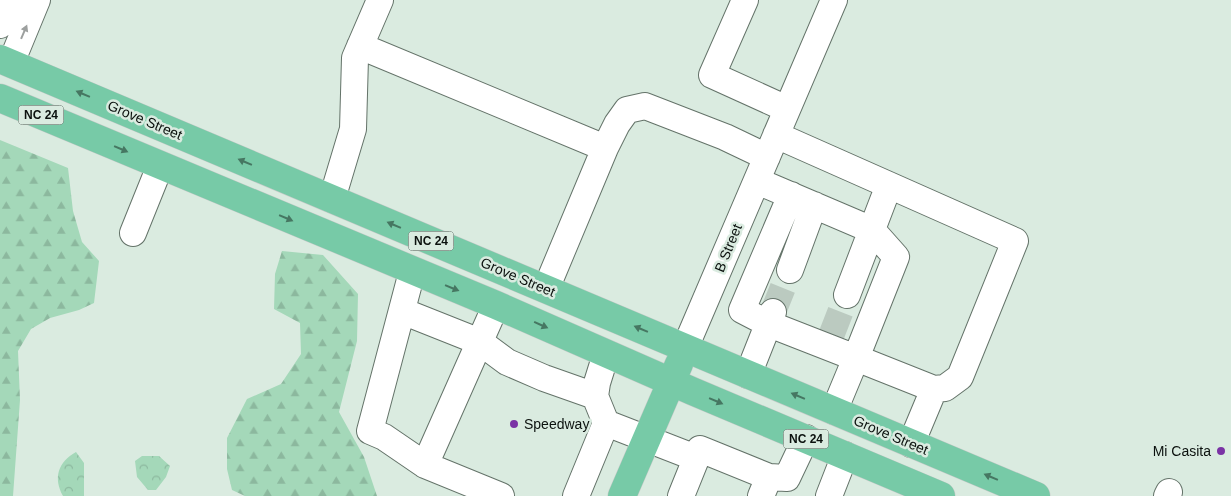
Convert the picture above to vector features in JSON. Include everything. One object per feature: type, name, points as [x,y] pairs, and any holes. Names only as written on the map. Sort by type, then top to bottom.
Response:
[{"type":"main road","name":"Grove Street","points":[[5,61],[1036,496]]},
{"type":"main road","name":"NC 24","points":[[4,106],[160,166],[412,272],[496,305],[671,382],[845,455],[901,488],[941,496]]},
{"type":"main road","name":"B Street","points":[[626,495],[647,438],[686,348]]},
{"type":"street","points":[[0,25],[12,0]]},
{"type":"street","points":[[5,61],[37,0]]},
{"type":"street","points":[[332,199],[352,129],[355,58],[380,0]]},
{"type":"street","points":[[745,0],[712,75],[787,109]]},
{"type":"street","name":"B Street","points":[[686,348],[834,0]]},
{"type":"street","points":[[360,46],[605,148]]},
{"type":"street","points":[[546,290],[605,148],[617,124],[627,110],[645,106],[725,137],[772,146],[889,185],[1015,241],[960,377],[945,388],[934,389],[856,358],[829,342],[771,318],[742,310],[715,280]]},
{"type":"street","points":[[133,233],[160,166]]},
{"type":"street","points":[[757,180],[872,230],[896,257],[834,411]]},
{"type":"street","points":[[847,295],[889,185]]},
{"type":"street","points":[[790,270],[803,200]]},
{"type":"street","points":[[742,310],[803,200]]},
{"type":"street","points":[[412,272],[370,431],[384,437],[426,465],[500,496]]},
{"type":"street","points":[[426,465],[496,305]]},
{"type":"street","points":[[402,311],[480,342],[507,362],[544,378],[595,396]]},
{"type":"street","points":[[748,375],[771,318]]},
{"type":"street","points":[[576,496],[606,422],[595,396],[606,354]]},
{"type":"street","points":[[911,444],[934,389]]},
{"type":"street","points":[[606,422],[696,458]]},
{"type":"street","points":[[681,496],[700,449],[765,486],[787,478],[806,438]]},
{"type":"street","points":[[829,496],[845,455]]},
{"type":"green space","points":[[0,140],[68,168],[73,211],[82,242],[99,261],[94,303],[79,310],[50,318],[31,329],[18,351],[20,400],[13,496],[0,496]]},
{"type":"green space","points":[[282,251],[323,255],[358,294],[357,341],[339,412],[364,457],[377,496],[245,496],[232,490],[227,469],[227,438],[247,399],[281,384],[301,354],[300,323],[274,309],[275,274]]},
{"type":"green space","points":[[76,452],[84,463],[84,496],[63,496],[58,483],[59,471],[65,461]]},
{"type":"green space","points":[[142,456],[159,456],[170,466],[166,477],[156,490],[148,490],[137,477],[135,461]]},
{"type":"tunnel","points":[[773,312],[790,270]]},
{"type":"tunnel","points":[[831,336],[847,295]]},
{"type":"place","name":"Speedway","points":[[514,424]]},
{"type":"place","name":"Mi Casita","points":[[1221,451]]}]
